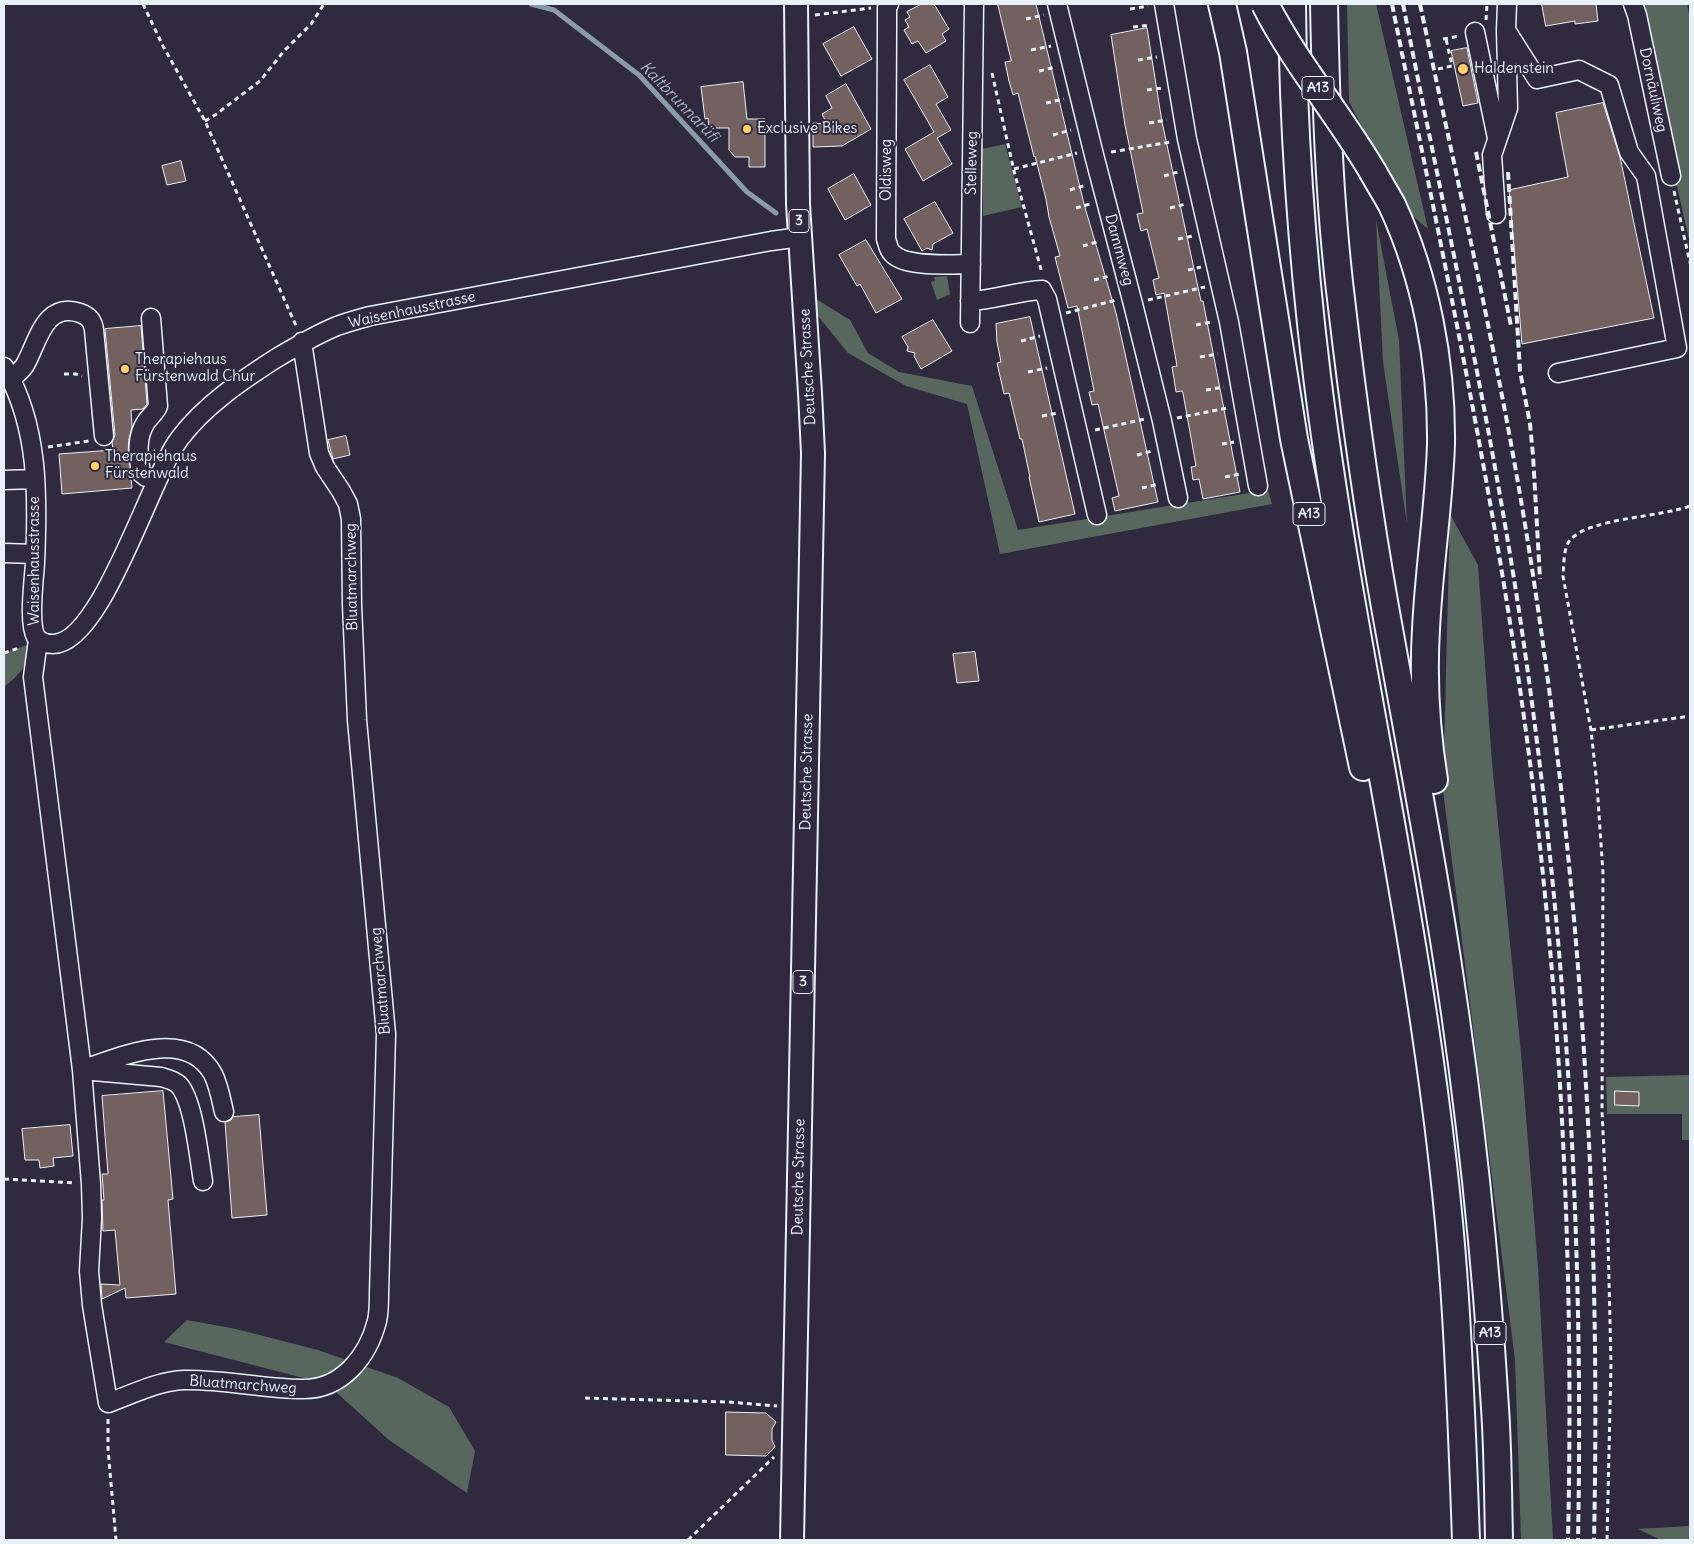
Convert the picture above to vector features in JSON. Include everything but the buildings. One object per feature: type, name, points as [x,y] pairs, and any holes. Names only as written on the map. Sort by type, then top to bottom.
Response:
[{"type":"highway","name":"A13","points":[[1222,4],[1233,52],[1279,355],[1296,449],[1385,881],[1424,1018]]},
{"type":"highway","name":"A13","points":[[1265,4],[1287,44],[1350,135],[1391,204],[1405,236],[1426,310],[1437,369],[1441,443],[1426,629],[1427,737],[1445,855],[1447,960]]},
{"type":"highway","name":"A13","points":[[1292,4],[1292,84],[1302,225],[1317,377],[1346,570],[1424,1018],[1445,1187],[1453,1273],[1466,1540]]},
{"type":"highway","name":"A13","points":[[1324,4],[1334,222],[1340,294],[1350,375],[1383,595],[1447,960],[1471,1127],[1485,1269],[1496,1412],[1499,1540]]},
{"type":"main road","name":"Deutsche Strasse","points":[[792,1540],[812,471],[810,393],[796,147],[805,9]]},
{"type":"street","name":"Stelleweg","points":[[970,323],[974,4]]},
{"type":"street","name":"Dammweg","points":[[1057,4],[1161,418],[1178,498]]},
{"type":"street","points":[[1164,4],[1187,139],[1221,284],[1258,486]]},
{"type":"street","points":[[1496,214],[1492,155],[1508,108],[1507,4]]},
{"type":"street","name":"Dornäuliweg","points":[[1633,4],[1637,15],[1671,176]]},
{"type":"street","name":"Oldisweg","points":[[888,6],[886,239],[888,247],[893,255],[908,262],[970,264]]},
{"type":"street","points":[[1506,30],[1537,79],[1579,70],[1609,85],[1629,152],[1646,176],[1678,348],[1558,373]]},
{"type":"street","points":[[1475,32],[1498,139]]},
{"type":"street","name":"Waisenhausstrasse","points":[[7,373],[29,428],[35,479],[35,554],[32,623],[38,640],[50,644],[65,642],[78,631],[102,596],[133,537],[157,479],[176,443],[202,414],[244,379],[302,342],[338,326],[370,316],[800,237]]},
{"type":"street","points":[[970,301],[990,300],[1031,290],[1042,290],[1047,299],[1097,515]]},
{"type":"street","points":[[7,373],[26,363],[40,330],[52,316],[70,312],[80,313],[89,318],[93,323],[94,330],[104,436]]},
{"type":"street","points":[[151,318],[158,406],[157,410],[144,424],[138,443],[141,473],[146,477],[157,479]]},
{"type":"street","name":"Bluatmarchweg","points":[[108,1403],[162,1384],[183,1380],[215,1380],[303,1390],[325,1386],[344,1376],[360,1359],[369,1344],[377,1319],[386,1034],[357,720],[352,605],[351,520],[348,504],[325,467],[319,453],[302,342]]},
{"type":"street","points":[[4,480],[35,479]]},
{"type":"street","points":[[4,552],[35,554]]},
{"type":"street","points":[[38,640],[33,676],[82,1070],[91,1184],[92,1218],[89,1271],[92,1305],[108,1403]]},
{"type":"street","points":[[82,1070],[116,1058],[145,1051],[162,1048],[179,1049],[192,1054],[203,1062],[213,1074],[224,1112]]},
{"type":"street","points":[[82,1070],[161,1077],[173,1080],[180,1085],[186,1097],[192,1120],[203,1181]]},
{"type":"path","points":[[143,4],[163,46],[205,121],[293,316],[302,342]]},
{"type":"path","points":[[205,121],[260,81],[284,51],[311,24],[324,4]]},
{"type":"path","points":[[805,9],[878,8],[888,6]]},
{"type":"path","points":[[1438,70],[1452,66],[1446,39]]},
{"type":"path","points":[[990,65],[1014,169],[1042,274],[1044,285],[1042,290]]},
{"type":"path","points":[[1014,169],[1093,152],[1187,139]]},
{"type":"path","points":[[1671,176],[1690,263]]},
{"type":"path","points":[[1051,317],[1221,284]]},
{"type":"path","points":[[1078,434],[1243,405]]},
{"type":"path","points":[[62,446],[86,443],[104,436]]},
{"type":"path","points":[[1607,1540],[1611,1364],[1602,1111],[1603,874],[1597,785],[1590,730],[1563,576],[1564,556],[1570,539],[1590,527],[1690,506]]},
{"type":"path","points":[[1590,730],[1690,716]]},
{"type":"path","points":[[4,1179],[91,1184]]},
{"type":"path","points":[[585,1398],[728,1402],[795,1408]]},
{"type":"path","points":[[108,1403],[108,1449],[116,1540]]},
{"type":"path","points":[[688,1540],[794,1437]]},
{"type":"green space","points":[[1347,4],[1376,4],[1428,229],[1408,212],[1349,102]]},
{"type":"green space","points":[[1636,4],[1687,4],[1690,20],[1690,244]]},
{"type":"green space","points":[[1005,144],[1022,207],[983,216],[982,149]]},
{"type":"green space","points":[[1376,220],[1399,340],[1407,524],[1383,362]]},
{"type":"green space","points":[[947,276],[950,294],[937,300],[931,282],[935,281],[934,277]]},
{"type":"green space","points":[[813,297],[850,320],[868,353],[899,372],[972,386],[1018,530],[1268,490],[1272,504],[1000,554],[967,404],[906,386],[848,353],[813,310]]},
{"type":"green space","points":[[1450,514],[1478,565],[1492,763],[1521,1053],[1538,1268],[1553,1540],[1521,1540],[1515,1360],[1443,790]]},
{"type":"green space","points":[[27,645],[26,659],[22,669],[4,687],[4,653]]},
{"type":"green space","points":[[1690,1075],[1690,1140],[1682,1140],[1682,1114],[1607,1114],[1606,1077]]},
{"type":"green space","points":[[187,1320],[236,1329],[318,1350],[398,1378],[449,1407],[475,1451],[467,1493],[389,1440],[327,1384],[164,1342]]},
{"type":"green space","points":[[1690,1526],[1690,1540],[1661,1540],[1638,1529]]},
{"type":"waterway","name":"Kaltbrunnarüfi","points":[[531,4],[554,10],[639,75],[747,192],[776,213]]},
{"type":"railway","points":[[1392,4],[1482,458],[1513,640],[1538,832],[1549,933],[1563,1135],[1569,1337],[1568,1540]]},
{"type":"railway","points":[[1403,4],[1466,317],[1510,552],[1537,744],[1550,858],[1561,971],[1575,1198],[1578,1312],[1578,1540]]},
{"type":"railway","points":[[1420,4],[1479,282],[1520,492],[1548,684],[1563,806],[1575,928],[1590,1172],[1594,1295],[1594,1540]]},
{"type":"railway","points":[[1476,152],[1511,326]]},
{"type":"railway","points":[[1508,172],[1520,371],[1530,424],[1533,455],[1540,579]]},
{"type":"place","name":"Haldenstein","points":[[1463,69]]},
{"type":"place","name":"Exclusive Bikes","points":[[747,129]]},
{"type":"place","name":"Therapiehaus Fürstenwald Chur","points":[[125,369]]},
{"type":"place","name":"Therapiehaus Fürstenwald","points":[[95,466]]}]
